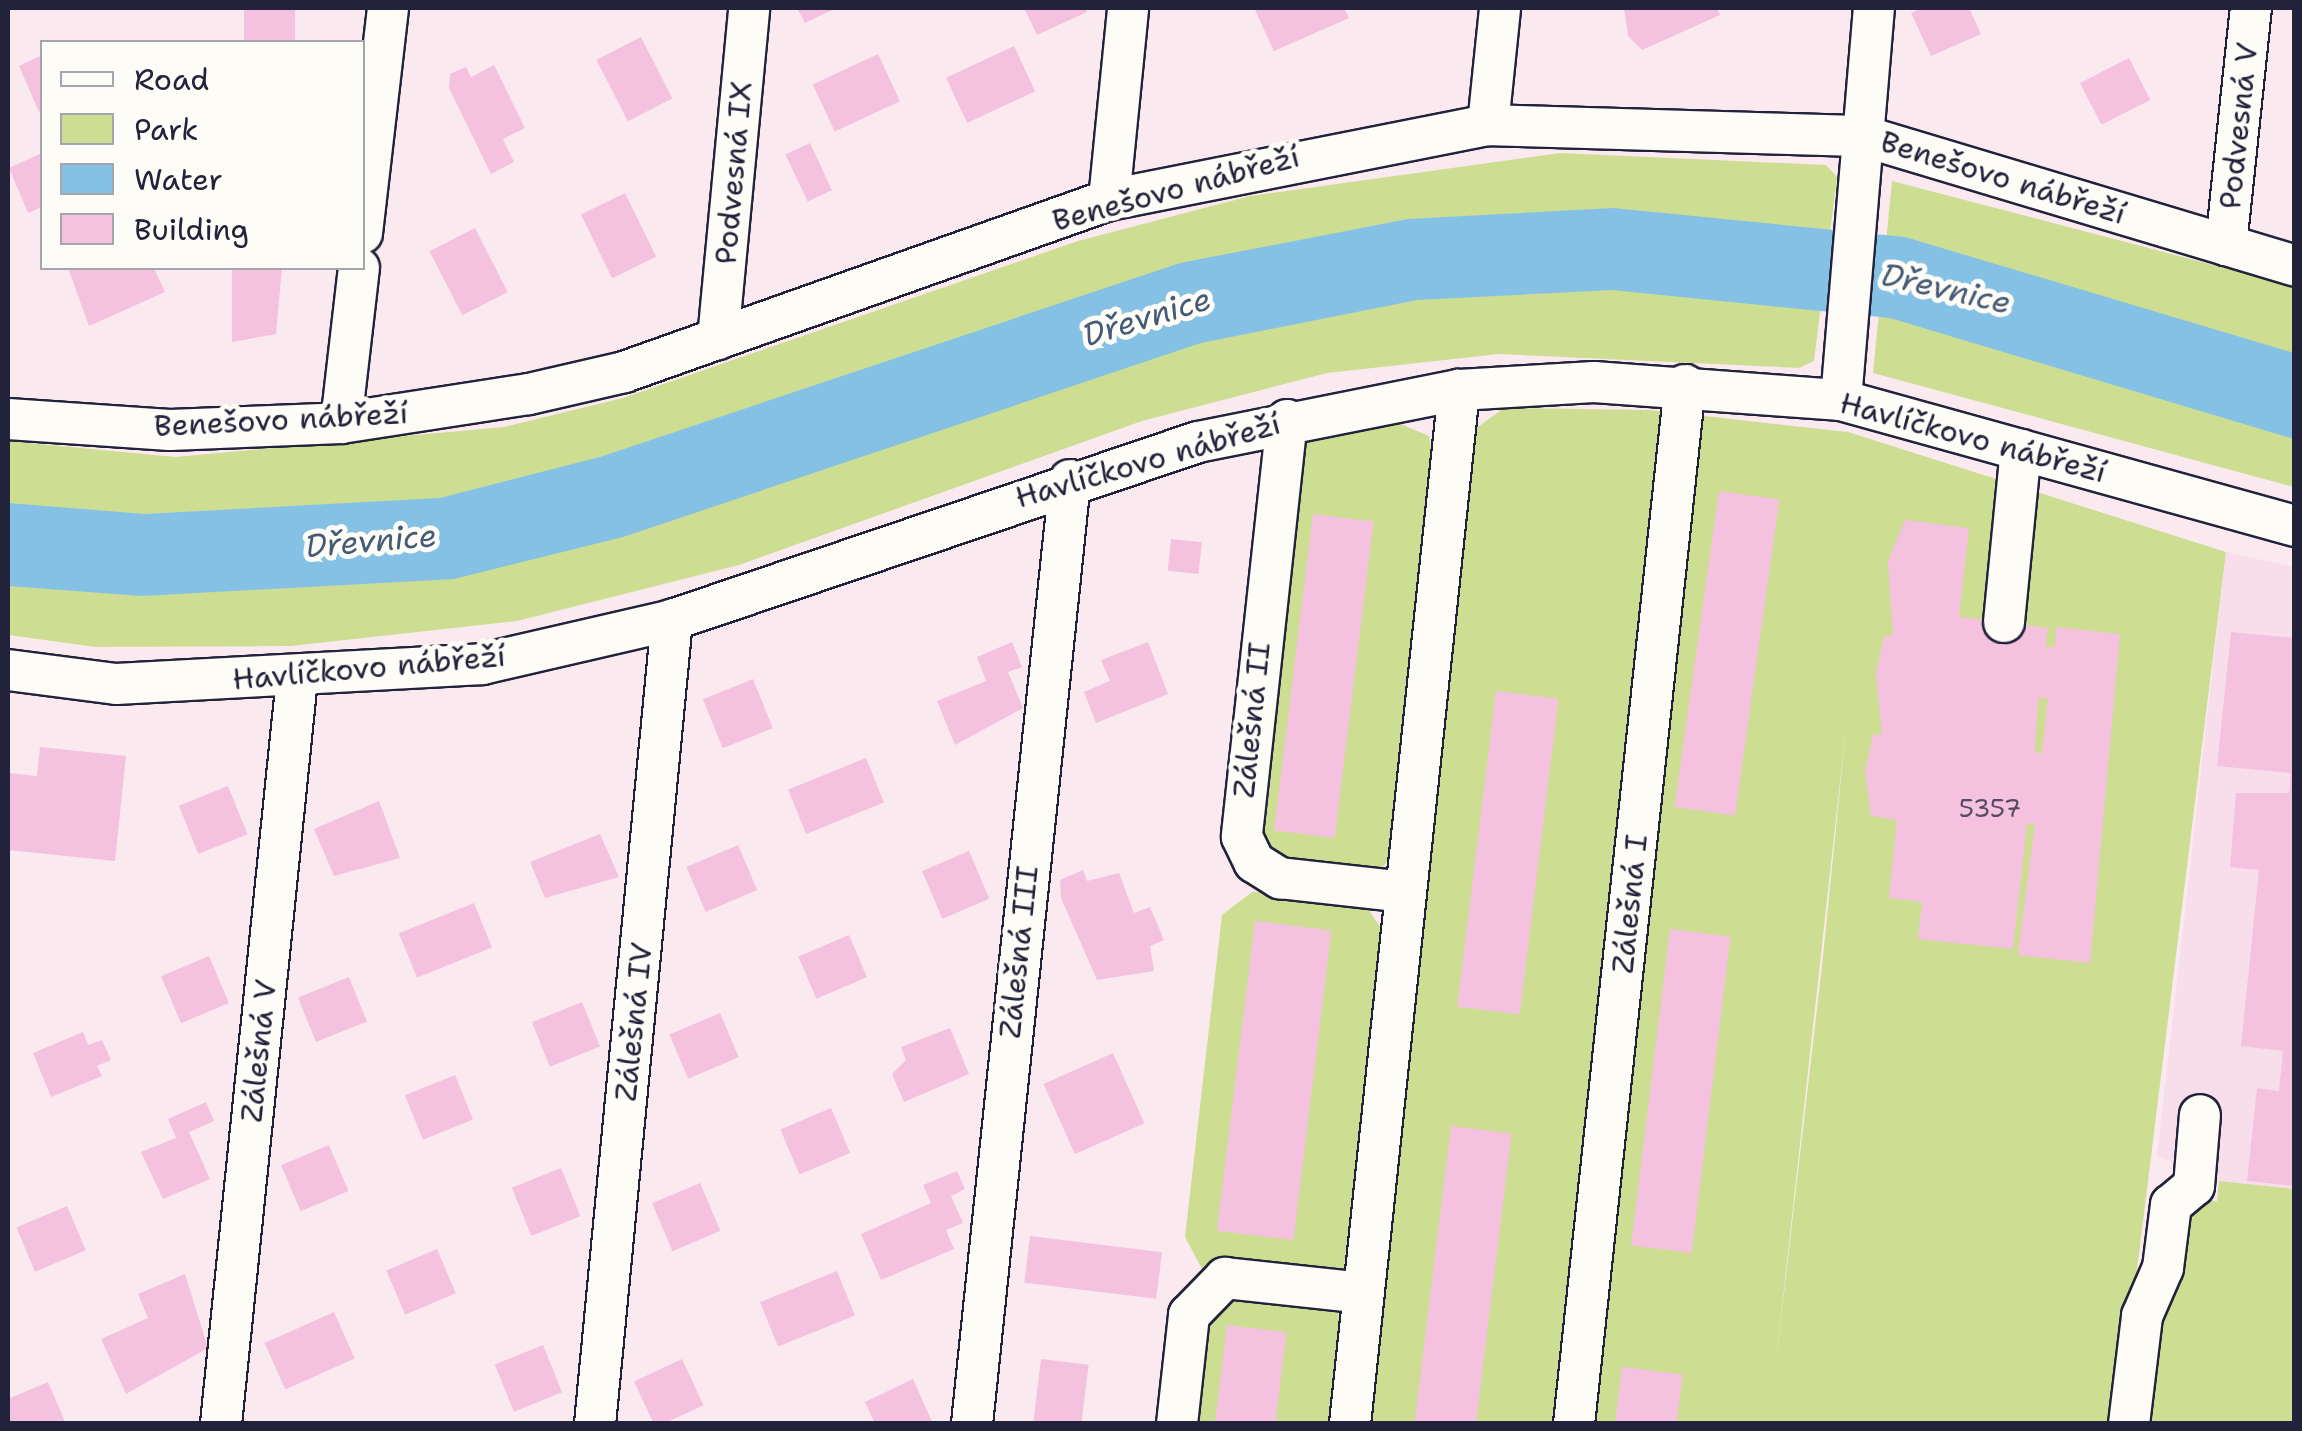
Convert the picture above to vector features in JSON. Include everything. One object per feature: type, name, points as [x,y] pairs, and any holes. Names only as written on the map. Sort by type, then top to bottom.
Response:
[{"type":"street","points":[[365,208],[388,8]]},
{"type":"street","name":"Podvesná IX","points":[[718,339],[748,8]]},
{"type":"street","points":[[1109,200],[1128,8]]},
{"type":"street","points":[[1488,125],[1500,8]]},
{"type":"street","points":[[1842,384],[1874,8]]},
{"type":"street","name":"Podvesná V","points":[[2226,246],[2252,8]]},
{"type":"street","name":"Benešovo nábřeží","points":[[8,418],[170,430],[341,423],[529,394],[718,339],[1109,200],[1488,125],[1863,136],[2294,266]]},
{"type":"street","points":[[341,423],[359,270]]},
{"type":"street","name":"Havlíčkovo nábřeží","points":[[8,670],[116,684],[296,679],[482,664],[672,620],[1070,480],[1287,420],[1459,390],[1842,384],[2021,450],[2294,526]]},
{"type":"street","name":"Zálešná I","points":[[1574,1424],[1686,385]]},
{"type":"street","points":[[1350,1424],[1459,390]]},
{"type":"street","name":"Zálešná II","points":[[1287,420],[1242,837],[1254,862],[1280,878],[1404,892]]},
{"type":"street","points":[[2004,622],[2021,450]]},
{"type":"street","name":"Zálešná III","points":[[972,1424],[1070,480]]},
{"type":"street","name":"Zálešná IV","points":[[595,1424],[672,620]]},
{"type":"street","name":"Zálešná V","points":[[221,1424],[296,679]]},
{"type":"street","points":[[2129,1424],[2142,1316],[2164,1268],[2171,1206],[2194,1186],[2200,1115]]},
{"type":"street","points":[[1177,1424],[1189,1314],[1226,1278],[1364,1292]]},
{"type":"shaded area","points":[[2226,552],[2294,567],[2294,1189],[2219,1181],[2157,1156]]},
{"type":"green space","points":[[1561,153],[1826,165],[1837,177],[1814,361],[1799,368],[1499,354],[1327,373],[1142,421],[739,565],[517,621],[291,646],[96,647],[8,635],[8,441],[175,457],[504,427],[623,398],[1078,241],[1250,196]]},
{"type":"green space","points":[[1892,181],[2294,286],[2294,487],[1873,373]]},
{"type":"green space","points":[[1504,408],[1651,410],[1848,432],[2226,552],[2118,1423],[1370,1424],[1475,429]],"holes":[[[1846,729],[1823,957],[1775,1370]]]},
{"type":"green space","points":[[1391,420],[1429,436],[1435,472],[1392,855],[1379,872],[1267,857],[1257,846],[1304,437]]},
{"type":"green space","points":[[1289,891],[1363,901],[1382,930],[1344,1268],[1328,1282],[1202,1269],[1185,1237],[1222,915],[1252,892]]},
{"type":"green space","points":[[2219,1181],[2294,1189],[2294,1423],[2140,1424],[2150,1335],[2187,1199],[2217,1201]]},
{"type":"green space","points":[[1228,1294],[1336,1309],[1342,1325],[1332,1423],[1194,1424],[1206,1317]]},
{"type":"water","name":"Dřevnice","points":[[1613,208],[1905,237],[2294,353],[2294,439],[1890,318],[1612,290],[1417,300],[1201,343],[623,537],[454,579],[142,596],[8,586],[8,503],[145,514],[440,498],[600,457],[1180,263],[1408,219]]},
{"type":"building","points":[[244,8],[295,8],[295,40],[244,40]]},
{"type":"building","points":[[797,8],[836,8],[805,23]]},
{"type":"building","points":[[1024,8],[1085,8],[1087,12],[1037,35]]},
{"type":"building","points":[[1254,8],[1344,8],[1349,18],[1274,51]]},
{"type":"building","points":[[1624,8],[1717,8],[1720,15],[1642,50],[1628,36]]},
{"type":"building","points":[[1922,8],[1969,8],[1981,34],[1931,56],[1911,13]]},
{"type":"building","points":[[641,37],[672,98],[628,121],[596,60]]},
{"type":"building","points":[[1014,46],[1035,91],[967,123],[946,78]]},
{"type":"building","points":[[878,54],[900,101],[835,132],[813,84]]},
{"type":"building","points":[[40,56],[39,112],[19,66]]},
{"type":"building","points":[[2129,58],[2150,100],[2101,125],[2080,83]]},
{"type":"building","points":[[494,65],[525,128],[503,139],[514,162],[491,174],[449,88],[450,74],[466,67],[471,77]]},
{"type":"building","points":[[810,143],[832,190],[808,202],[786,154]]},
{"type":"building","points":[[40,154],[40,208],[28,213],[9,168]]},
{"type":"building","points":[[625,193],[656,257],[612,278],[581,214]]},
{"type":"building","points":[[475,228],[508,292],[462,315],[430,251]]},
{"type":"building","points":[[69,270],[155,270],[165,292],[89,326]]},
{"type":"building","points":[[232,270],[282,270],[276,334],[232,342]]},
{"type":"building","points":[[1719,491],[1779,499],[1735,815],[1675,807]]},
{"type":"building","points":[[1313,514],[1374,521],[1335,838],[1274,831]]},
{"type":"building","points":[[1905,520],[1969,528],[1959,617],[2048,628],[2046,647],[2055,647],[2056,627],[2120,634],[2090,963],[2018,955],[2035,823],[2027,824],[2013,949],[1918,939],[1922,902],[1889,898],[1897,820],[1871,816],[1865,771],[1873,735],[1882,734],[1876,673],[1884,637],[1893,635],[1888,561]],"holes":[[[2038,698],[2048,698],[2042,754],[2035,752]]]},
{"type":"building","points":[[1171,539],[1202,542],[1198,574],[1168,571]]},
{"type":"building","points":[[2231,632],[2294,638],[2294,1186],[2247,1181],[2257,1088],[2279,1091],[2283,1051],[2241,1046],[2259,870],[2230,867],[2236,793],[2289,793],[2291,773],[2217,766]]},
{"type":"building","points":[[1012,642],[1022,667],[1008,672],[1023,708],[955,745],[937,701],[986,681],[977,657]]},
{"type":"building","points":[[1148,642],[1168,694],[1096,723],[1084,692],[1110,681],[1101,660]]},
{"type":"building","points":[[753,679],[773,728],[723,748],[703,699]]},
{"type":"building","points":[[1496,691],[1559,699],[1520,1014],[1457,1007]]},
{"type":"building","points":[[40,747],[126,756],[115,861],[8,850],[8,773],[37,776]]},
{"type":"building","points":[[866,758],[884,803],[806,834],[788,789]]},
{"type":"building","points":[[228,786],[247,834],[198,854],[179,806]]},
{"type":"building","points":[[379,801],[400,858],[334,876],[314,829]]},
{"type":"building","points":[[600,834],[619,877],[545,898],[530,862]]},
{"type":"building","points":[[738,845],[757,890],[706,912],[686,867]]},
{"type":"building","points":[[969,851],[989,899],[942,919],[922,871]]},
{"type":"building","points":[[1083,870],[1087,881],[1119,873],[1134,913],[1150,907],[1164,940],[1150,946],[1154,971],[1097,980],[1061,898],[1060,880]]},
{"type":"building","points":[[474,903],[492,948],[417,978],[399,933]]},
{"type":"building","points":[[1255,921],[1331,930],[1293,1240],[1217,1231]]},
{"type":"building","points":[[1670,929],[1731,936],[1692,1253],[1631,1246]]},
{"type":"building","points":[[849,935],[867,977],[816,999],[798,956]]},
{"type":"building","points":[[209,956],[229,1003],[181,1023],[161,976]]},
{"type":"building","points":[[349,977],[367,1022],[316,1042],[298,998]]},
{"type":"building","points":[[582,1002],[600,1047],[550,1067],[532,1022]]},
{"type":"building","points":[[720,1013],[739,1057],[688,1079],[669,1034]]},
{"type":"building","points":[[950,1028],[969,1074],[904,1102],[892,1074],[906,1060],[901,1047]]},
{"type":"building","points":[[83,1032],[88,1045],[102,1040],[111,1060],[97,1066],[102,1076],[51,1097],[33,1053]]},
{"type":"building","points":[[1113,1053],[1144,1123],[1075,1154],[1044,1084]]},
{"type":"building","points":[[455,1075],[473,1120],[423,1140],[405,1095]]},
{"type":"building","points":[[206,1102],[214,1121],[189,1132],[210,1179],[163,1199],[141,1152],[176,1138],[168,1119]]},
{"type":"building","points":[[831,1108],[850,1153],[800,1175],[780,1129]]},
{"type":"building","points":[[1451,1126],[1512,1133],[1476,1424],[1414,1424]]},
{"type":"building","points":[[329,1145],[349,1191],[301,1211],[281,1165]]},
{"type":"building","points":[[561,1168],[580,1216],[531,1236],[512,1188]]},
{"type":"building","points":[[957,1171],[965,1189],[951,1196],[963,1223],[946,1230],[954,1249],[881,1280],[861,1234],[931,1203],[923,1185]]},
{"type":"building","points":[[700,1183],[720,1231],[672,1251],[652,1203]]},
{"type":"building","points":[[67,1206],[86,1250],[35,1272],[16,1227]]},
{"type":"building","points":[[1030,1236],[1162,1252],[1156,1299],[1024,1283]]},
{"type":"building","points":[[437,1249],[456,1293],[405,1315],[386,1270]]},
{"type":"building","points":[[837,1271],[855,1316],[778,1347],[760,1302]]},
{"type":"building","points":[[185,1274],[208,1348],[126,1394],[101,1339],[148,1318],[138,1294]]},
{"type":"building","points":[[334,1312],[355,1359],[285,1390],[265,1343]]},
{"type":"building","points":[[1227,1325],[1287,1332],[1275,1424],[1215,1424]]},
{"type":"building","points":[[543,1345],[562,1392],[514,1412],[495,1364]]},
{"type":"building","points":[[682,1359],[704,1405],[663,1424],[654,1424],[634,1381]]},
{"type":"building","points":[[1041,1359],[1089,1365],[1081,1424],[1033,1424]]},
{"type":"building","points":[[1622,1367],[1683,1374],[1676,1424],[1615,1424]]},
{"type":"building","points":[[913,1379],[933,1424],[875,1424],[865,1402]]},
{"type":"building","points":[[48,1382],[66,1424],[8,1424],[8,1399]]}]
